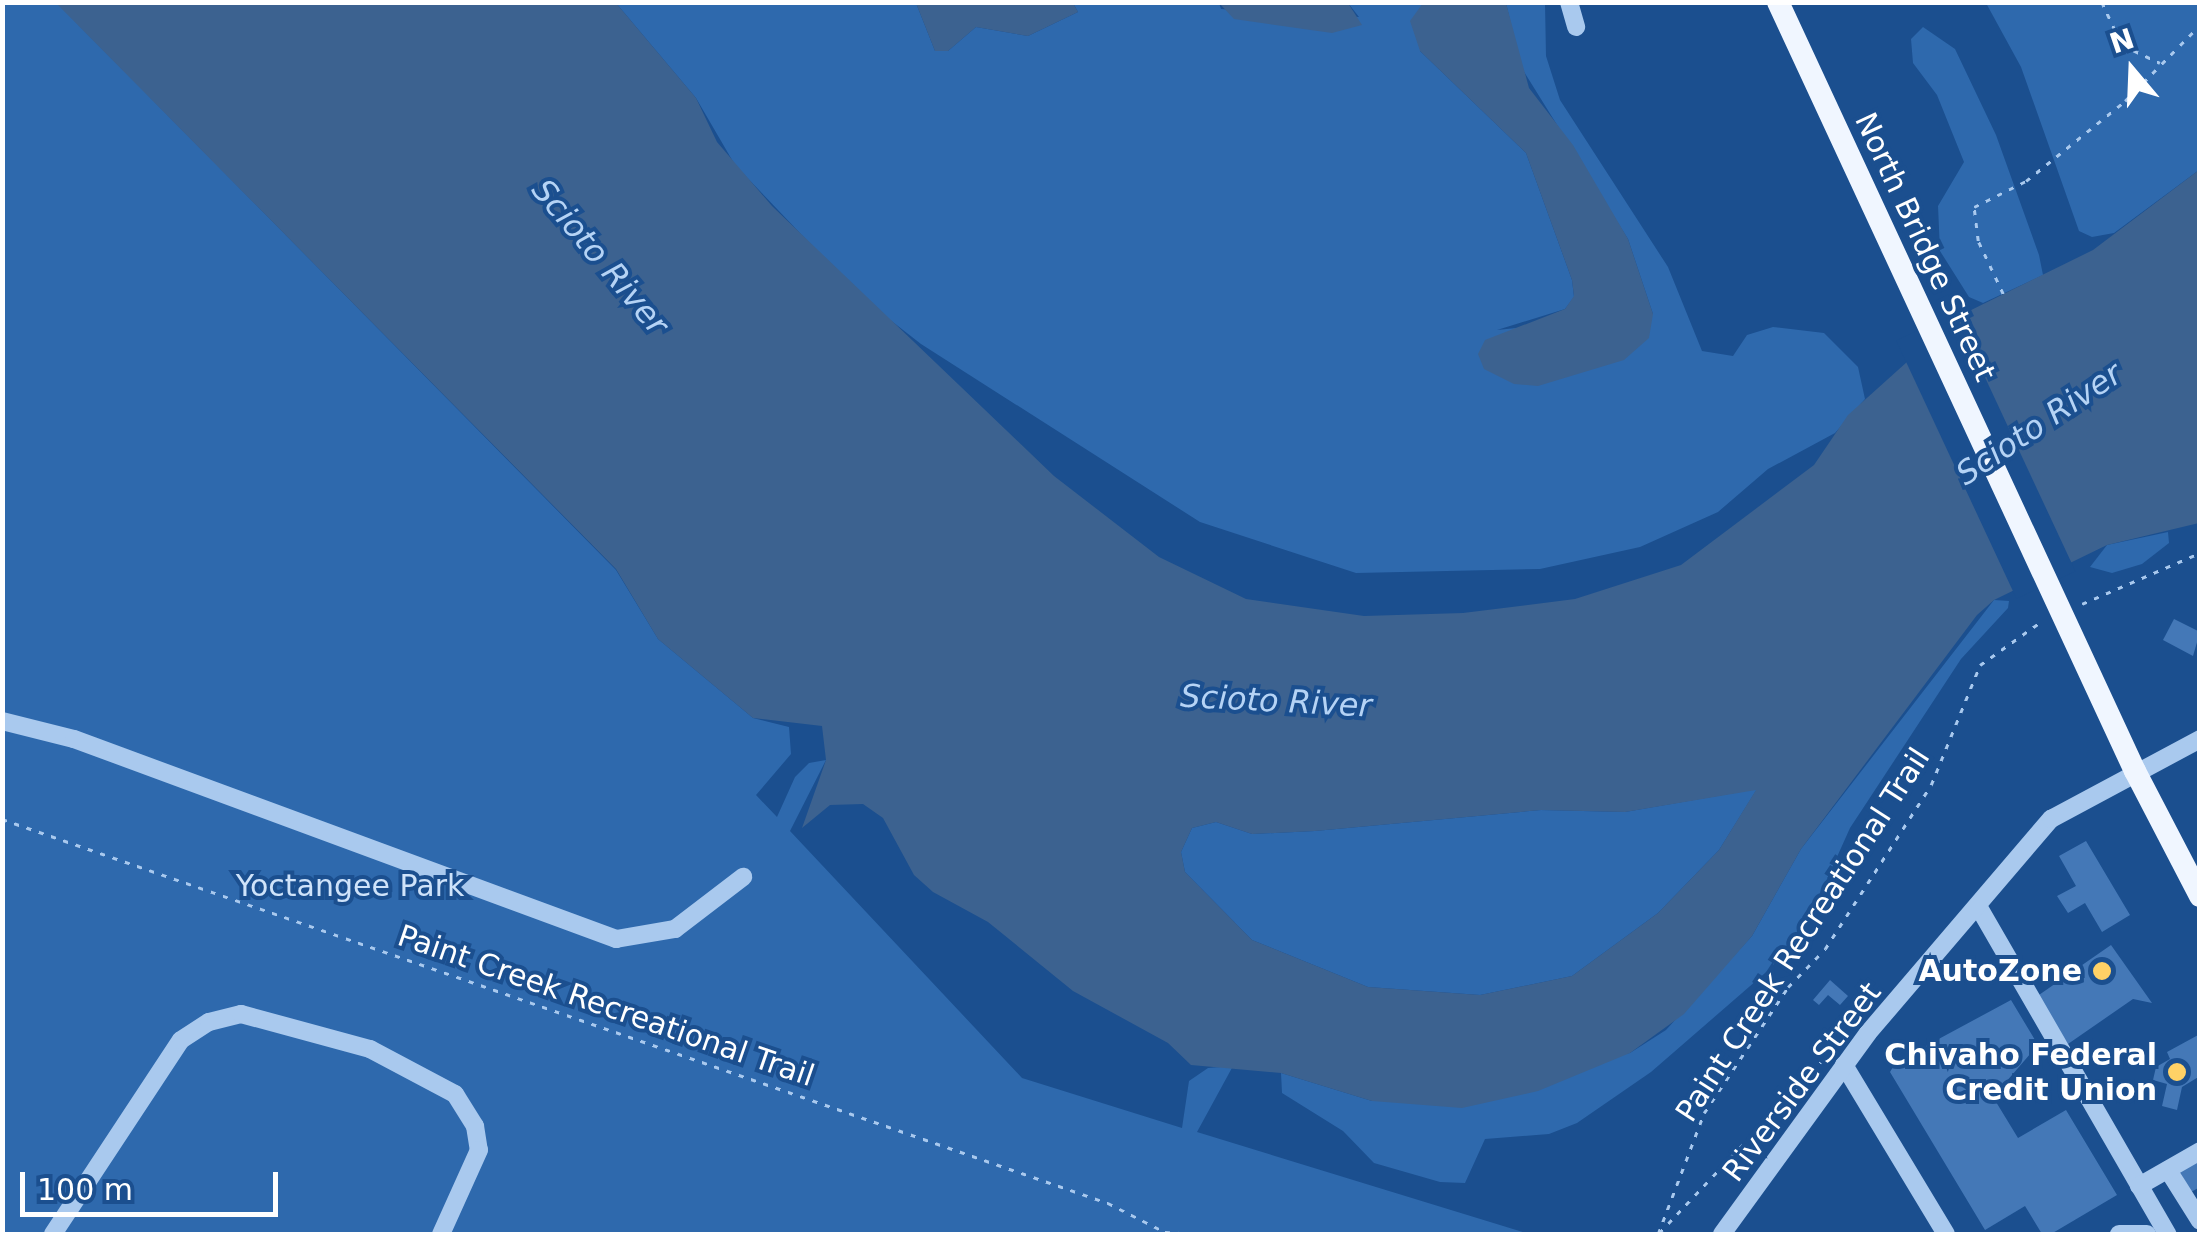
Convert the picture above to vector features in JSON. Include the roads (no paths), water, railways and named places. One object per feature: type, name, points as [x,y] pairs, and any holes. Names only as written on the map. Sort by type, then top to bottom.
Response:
[{"type":"main road","name":"North Bridge Street","points":[[1778,2],[2135,772],[2200,896]]},
{"type":"street","points":[[1569,2],[1576,27]]},
{"type":"street","points":[[2,720],[74,739],[616,939],[676,929],[743,877]]},
{"type":"street","name":"Riverside Street","points":[[1722,1234],[1844,1065],[2051,819],[2200,739]]},
{"type":"street","points":[[1978,906],[2168,1234]]},
{"type":"street","points":[[53,1234],[181,1040],[209,1022],[241,1014],[370,1049],[455,1094],[476,1126],[479,1150],[441,1234]]},
{"type":"street","points":[[1844,1065],[1946,1234]]},
{"type":"street","points":[[2140,1186],[2200,1151]]},
{"type":"street","points":[[2168,1170],[2200,1222]]},
{"type":"street","points":[[2119,1234],[2147,1234]]},
{"type":"water","name":"Scioto River","points":[[56,3],[616,3],[696,98],[717,142],[772,206],[1054,476],[1159,557],[1246,599],[1364,616],[1463,613],[1575,599],[1681,565],[1814,465],[1848,415],[1957,317],[2093,250],[2199,170],[2199,523],[2107,545],[1994,600],[1977,615],[1801,849],[1752,936],[1684,1014],[1630,1053],[1538,1091],[1462,1108],[1372,1101],[1281,1073],[1191,1065],[1168,1043],[1073,991],[988,922],[933,892],[914,875],[883,818],[863,804],[830,805],[802,828],[826,760],[822,726],[753,718],[658,639],[616,569]],"holes":[[[1756,790],[1719,850],[1658,913],[1572,976],[1480,995],[1368,987],[1252,940],[1185,872],[1181,852],[1192,828],[1216,822],[1252,834],[1315,831],[1541,810],[1625,812]]]},
{"type":"water","points":[[916,3],[1073,3],[1078,12],[1028,36],[976,27],[948,51],[935,51]]},
{"type":"water","points":[[1219,3],[1348,3],[1362,25],[1332,33],[1234,19]]},
{"type":"water","points":[[1423,3],[1506,3],[1529,88],[1573,145],[1628,239],[1653,314],[1649,338],[1624,360],[1538,386],[1514,384],[1484,369],[1478,354],[1485,340],[1565,309],[1574,296],[1572,280],[1526,153],[1420,51],[1410,21]]},
{"type":"place","name":"AutoZone","points":[[2102,971]]},
{"type":"place","name":"Chivaho Federal Credit Union","points":[[2177,1072]]},
{"type":"park label","name":"Yoctangee Park","points":[[350,886]]}]
